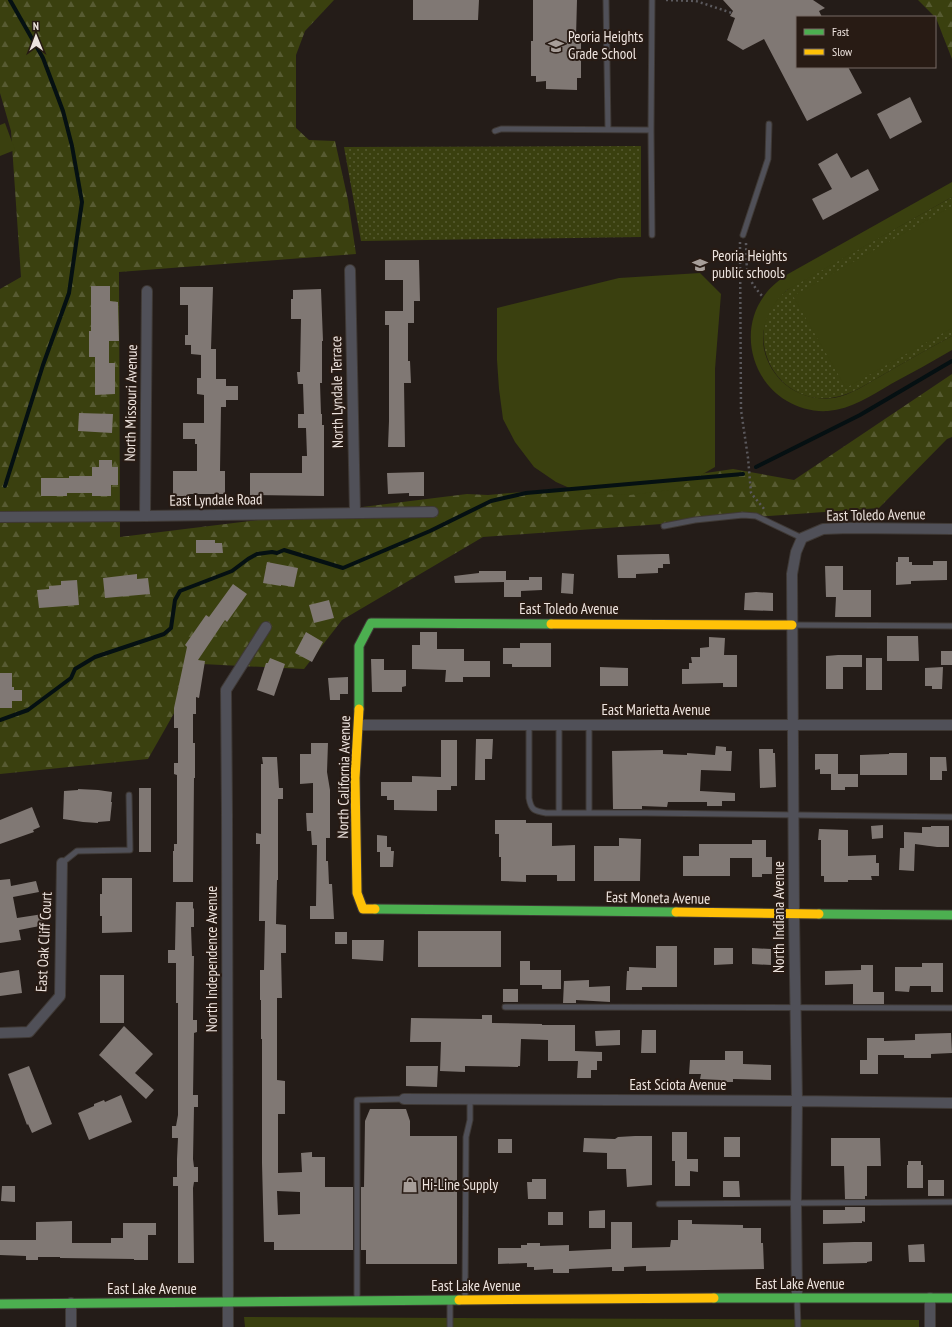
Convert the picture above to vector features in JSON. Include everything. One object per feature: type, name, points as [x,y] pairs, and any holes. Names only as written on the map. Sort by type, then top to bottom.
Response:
[{"type":"street","name":"North Lyndale Terrace","points":[[350,270],[355,512]]},
{"type":"street","name":"North Missouri Avenue","points":[[145,516],[147,291]]},
{"type":"street","name":"East Lyndale Road","points":[[0,517],[433,512]]},
{"type":"street","name":"East Toledo Avenue","points":[[802,538],[823,529],[952,529]]},
{"type":"street","name":"North Indiana Avenue","points":[[797,1297],[797,1101],[794,914],[792,574],[796,552],[802,538]]},
{"type":"street","name":"East Toledo Avenue","points":[[359,646],[371,623],[792,625]]},
{"type":"street","name":"North Independence Avenue","points":[[228,1327],[226,690],[266,626]]},
{"type":"street","name":"North California Avenue","points":[[359,646],[359,725],[355,778],[358,893],[363,909]]},
{"type":"street","name":"East Marietta Avenue","points":[[359,725],[952,725]]},
{"type":"street","name":"East Oak Cliff Court","points":[[0,1033],[29,1032],[60,996],[62,863]]},
{"type":"street","name":"East Moneta Avenue","points":[[363,909],[952,915]]},
{"type":"street","name":"East Sciota Avenue","points":[[404,1099],[797,1101],[952,1104]]},
{"type":"street","name":"East Lake Avenue","points":[[0,1304],[797,1297],[952,1298]]},
{"type":"street","points":[[930,1298],[930,1327]]},
{"type":"street","points":[[71,1303],[71,1327]]},
{"type":"lane","points":[[606,0],[608,129]]},
{"type":"lane","points":[[652,0],[652,235]]},
{"type":"lane","points":[[743,235],[768,159],[769,124]]},
{"type":"lane","points":[[495,131],[501,129],[652,130]]},
{"type":"lane","points":[[664,526],[695,520],[743,514],[756,516],[802,538]]},
{"type":"lane","points":[[792,625],[952,626]]},
{"type":"lane","points":[[529,725],[528,798],[530,806],[537,811],[546,813],[952,817]]},
{"type":"lane","points":[[559,725],[559,813]]},
{"type":"lane","points":[[589,725],[589,813]]},
{"type":"lane","points":[[62,863],[78,851],[130,850],[129,795]]},
{"type":"lane","points":[[505,1007],[952,1008]]},
{"type":"lane","points":[[357,1301],[357,1100],[404,1099]]},
{"type":"lane","points":[[465,1300],[466,1137],[470,1120],[470,1100]]},
{"type":"lane","points":[[659,1204],[952,1202]]},
{"type":"lane","points":[[797,1297],[798,1327]]},
{"type":"lane","points":[[450,1300],[450,1327]]},
{"type":"path","points":[[666,0],[696,0],[732,13]]},
{"type":"path","points":[[743,235],[746,242],[747,273],[752,285],[763,297]]},
{"type":"path","points":[[740,242],[741,410],[751,492],[755,498]]},
{"type":"green space","points":[[0,0],[334,0],[305,31],[296,55],[296,128],[309,140],[335,141],[348,200],[356,254],[119,272],[120,537],[467,494],[488,495],[665,479],[733,469],[794,480],[952,374],[952,437],[947,439],[879,508],[483,537],[342,620],[304,669],[202,664],[148,759],[0,774],[0,289],[21,277],[11,131],[0,93]]},
{"type":"green space","points":[[918,0],[952,0],[952,59],[936,16],[934,16]]},
{"type":"green space","points":[[5,123],[15,150],[0,156],[0,125]]},
{"type":"green space","points":[[641,146],[641,237],[361,241],[344,147]]},
{"type":"green space","points":[[952,182],[952,197],[787,290],[771,309],[765,324],[763,340],[765,354],[769,364],[782,381],[791,389],[815,398],[834,398],[852,392],[952,336],[952,350],[868,397],[845,408],[828,411],[806,409],[796,406],[775,392],[765,381],[757,368],[751,339],[752,324],[756,309],[766,293],[788,274]]},
{"type":"green space","points":[[952,197],[952,336],[865,385],[843,395],[828,398],[812,397],[797,392],[785,384],[775,372],[768,359],[764,344],[764,329],[768,313],[779,297],[794,285]]},
{"type":"green space","points":[[952,206],[952,328],[846,388],[793,296]]},
{"type":"green space","points":[[700,273],[721,294],[715,369],[715,467],[677,489],[630,495],[583,494],[556,482],[534,467],[515,442],[503,419],[497,360],[497,308],[619,278]]},
{"type":"green space","points":[[244,1317],[919,1320],[919,1327],[245,1327]]},
{"type":"building","points":[[413,0],[479,0],[478,20],[413,20]]},
{"type":"building","name":"Peoria Heights Grade School","points":[[533,0],[577,0],[576,37],[581,37],[581,78],[577,78],[577,90],[546,89],[546,81],[536,82],[536,76],[531,76]]},
{"type":"building","points":[[723,0],[813,0],[825,8],[819,11],[822,16],[796,16],[796,68],[849,68],[862,93],[807,121],[764,39],[743,50],[727,40],[735,18],[730,16],[733,11]]},
{"type":"building","points":[[910,97],[922,122],[890,139],[877,114]]},
{"type":"building","points":[[837,153],[851,178],[868,169],[879,190],[823,220],[812,199],[832,189],[818,164]]},
{"type":"building","points":[[385,260],[419,260],[420,301],[414,301],[414,323],[408,323],[408,361],[410,361],[411,383],[404,383],[405,447],[388,447],[389,325],[385,325],[385,311],[403,311],[403,280],[385,280]]},
{"type":"building","points":[[91,286],[110,286],[110,301],[118,302],[119,341],[109,341],[109,363],[115,363],[115,394],[95,395],[95,357],[89,357],[89,331],[91,331]]},
{"type":"building","points":[[180,287],[213,287],[211,349],[216,349],[216,379],[226,379],[226,386],[238,386],[238,400],[226,400],[226,407],[221,407],[220,471],[225,471],[225,494],[190,494],[190,496],[173,496],[173,471],[197,471],[197,444],[195,444],[195,439],[183,439],[183,423],[204,423],[204,395],[197,394],[197,378],[201,378],[201,355],[191,354],[191,345],[185,345],[185,335],[188,335],[188,305],[180,305]]},
{"type":"building","points":[[321,289],[323,341],[322,383],[320,383],[322,425],[324,425],[324,496],[250,495],[250,473],[302,473],[302,456],[307,456],[306,428],[298,428],[298,414],[304,414],[303,384],[298,384],[297,372],[300,372],[301,319],[291,319],[291,299],[293,299],[293,290]]},
{"type":"building","points":[[79,413],[113,414],[112,433],[78,431]]},
{"type":"building","points":[[99,460],[112,460],[112,467],[118,467],[118,485],[111,485],[111,496],[92,496],[92,493],[67,493],[67,496],[41,496],[41,478],[92,476],[92,467],[99,467]]},
{"type":"building","points":[[424,472],[424,496],[409,496],[409,493],[388,494],[387,473]]},
{"type":"building","points":[[196,540],[215,540],[215,543],[222,543],[223,553],[196,553]]},
{"type":"building","points":[[669,554],[670,564],[663,564],[663,568],[658,568],[658,573],[636,574],[636,578],[618,578],[617,555]]},
{"type":"building","points":[[898,557],[909,557],[909,562],[912,562],[912,565],[933,565],[933,561],[947,561],[947,580],[911,581],[911,584],[896,585],[896,562],[898,562]]},
{"type":"building","points":[[267,562],[298,568],[294,587],[263,583]]},
{"type":"building","points":[[825,566],[843,566],[843,590],[871,590],[871,617],[835,617],[836,597],[826,597]]},
{"type":"building","points":[[479,571],[506,571],[506,580],[529,580],[529,577],[542,577],[542,590],[521,591],[521,597],[504,597],[504,582],[455,583],[454,576],[479,573]]},
{"type":"building","points":[[562,573],[574,574],[573,594],[561,593]]},
{"type":"building","points":[[137,574],[137,579],[148,578],[150,594],[105,598],[103,578]]},
{"type":"building","points":[[77,580],[79,605],[39,608],[37,590],[49,589],[49,586],[61,585],[61,581]]},
{"type":"building","points":[[233,584],[247,594],[227,622],[225,620],[198,660],[205,661],[199,698],[196,697],[196,714],[193,714],[195,778],[193,882],[173,882],[173,851],[174,844],[177,844],[177,775],[174,774],[174,763],[178,763],[178,728],[174,728],[174,708],[187,647],[185,645],[206,615],[209,617]]},
{"type":"building","points":[[745,593],[773,593],[773,611],[744,610]]},
{"type":"building","points":[[329,600],[334,618],[314,623],[309,605]]},
{"type":"building","points":[[306,632],[323,642],[312,662],[295,653]]},
{"type":"building","points":[[420,632],[437,632],[437,649],[464,649],[464,661],[490,661],[490,677],[463,677],[463,682],[445,682],[446,670],[412,669],[412,645],[420,645]]},
{"type":"building","points":[[887,636],[918,636],[919,661],[887,661]]},
{"type":"building","points":[[709,637],[725,638],[724,655],[737,655],[737,687],[723,687],[723,683],[682,684],[682,669],[689,669],[689,663],[692,663],[691,657],[700,657],[700,648],[709,647]]},
{"type":"building","points":[[520,643],[551,643],[551,667],[512,667],[512,664],[503,664],[503,648],[520,648]]},
{"type":"building","points":[[941,651],[952,651],[952,665],[941,665]]},
{"type":"building","points":[[862,655],[862,667],[843,667],[843,689],[826,689],[826,656]]},
{"type":"building","points":[[270,658],[285,664],[274,696],[257,690],[266,663],[268,663]]},
{"type":"building","points":[[866,658],[882,658],[882,690],[866,690]]},
{"type":"building","points":[[371,659],[384,659],[384,670],[406,670],[406,686],[402,687],[402,692],[372,692]]},
{"type":"building","points":[[600,667],[628,668],[628,686],[600,686]]},
{"type":"building","points":[[943,667],[942,689],[932,689],[932,686],[925,686],[925,668]]},
{"type":"building","points":[[0,673],[12,673],[12,687],[14,687],[14,690],[22,690],[22,701],[12,701],[12,708],[0,708]]},
{"type":"building","points":[[348,677],[348,694],[340,694],[340,700],[330,700],[328,678]]},
{"type":"building","points":[[476,739],[493,739],[492,759],[485,759],[485,780],[475,780]]},
{"type":"building","points":[[441,740],[457,740],[457,786],[451,786],[451,790],[437,790],[437,811],[394,810],[394,800],[387,800],[387,796],[381,796],[381,782],[412,782],[412,776],[441,777]]},
{"type":"building","points":[[311,743],[328,743],[327,772],[330,790],[330,838],[326,838],[326,861],[328,861],[329,884],[332,884],[334,919],[310,919],[310,906],[316,906],[317,845],[312,845],[311,831],[307,831],[306,813],[313,813],[313,783],[300,784],[300,754],[311,754]]},
{"type":"building","points":[[716,746],[726,747],[726,751],[732,751],[731,771],[701,770],[700,791],[735,793],[735,801],[722,801],[722,806],[707,806],[707,802],[668,802],[667,807],[642,806],[642,809],[613,809],[612,751],[663,750],[663,754],[687,755],[687,753],[715,755]]},
{"type":"building","points":[[759,749],[773,749],[773,753],[775,753],[776,787],[760,788]]},
{"type":"building","points":[[907,753],[907,775],[860,775],[860,755]]},
{"type":"building","points":[[815,754],[838,754],[838,774],[858,774],[858,787],[845,787],[845,790],[831,790],[831,774],[820,774],[820,769],[815,770]]},
{"type":"building","points":[[262,757],[277,757],[279,788],[283,788],[283,799],[278,799],[278,880],[276,924],[286,925],[286,953],[281,953],[282,998],[277,998],[277,1080],[285,1081],[285,1114],[278,1114],[278,1173],[302,1172],[301,1153],[312,1152],[312,1157],[325,1157],[325,1187],[353,1187],[353,1250],[274,1250],[274,1242],[264,1242],[260,970],[264,970],[265,921],[259,921],[260,844],[256,844],[256,833],[261,834],[261,764],[263,764]],"holes":[[[277,1191],[300,1192],[300,1214],[278,1215]]]},
{"type":"building","points":[[930,757],[946,757],[947,771],[942,771],[942,780],[930,780]]},
{"type":"building","points":[[139,788],[151,788],[151,852],[139,852]]},
{"type":"building","points":[[78,789],[112,792],[110,821],[98,823],[63,819],[64,791]]},
{"type":"building","points":[[32,807],[40,827],[33,830],[34,832],[0,844],[0,820]]},
{"type":"building","points":[[495,820],[526,820],[526,823],[552,823],[552,846],[575,845],[575,881],[557,881],[557,875],[526,875],[526,882],[501,881],[499,834],[495,834]]},
{"type":"building","points":[[883,825],[883,838],[872,839],[871,826]]},
{"type":"building","points":[[949,826],[949,847],[915,844],[914,871],[899,870],[900,848],[904,848],[904,832],[922,833],[922,827]]},
{"type":"building","points":[[819,829],[848,830],[848,856],[876,855],[876,863],[879,863],[879,876],[871,876],[872,880],[824,882],[824,876],[821,876],[821,840],[818,840]]},
{"type":"building","points":[[377,835],[387,836],[387,847],[391,847],[391,851],[394,851],[393,867],[380,867],[380,852],[377,852]]},
{"type":"building","points":[[619,838],[641,839],[640,881],[594,881],[594,846],[619,846]]},
{"type":"building","points":[[752,840],[766,840],[766,857],[772,857],[772,874],[762,874],[762,877],[752,877],[752,858],[730,858],[730,876],[683,876],[683,856],[699,856],[699,844],[752,844]]},
{"type":"building","points":[[102,878],[132,878],[132,932],[102,933],[100,894],[102,894]]},
{"type":"building","points":[[10,879],[11,886],[36,881],[39,892],[13,897],[17,918],[43,914],[45,925],[19,930],[21,940],[0,943],[0,880]]},
{"type":"building","points":[[176,902],[193,902],[194,909],[194,927],[191,927],[192,956],[194,956],[193,1020],[197,1020],[197,1032],[194,1033],[193,1095],[198,1095],[198,1107],[194,1107],[193,1159],[194,1167],[198,1167],[198,1182],[194,1182],[193,1188],[194,1263],[178,1263],[178,1186],[173,1186],[173,1177],[177,1177],[178,1138],[172,1138],[172,1126],[176,1126],[178,1115],[178,1003],[176,1003],[176,963],[168,963],[168,950],[175,950]]},
{"type":"building","points":[[418,931],[501,931],[501,967],[418,967]]},
{"type":"building","points":[[335,932],[347,932],[347,944],[335,944]]},
{"type":"building","points":[[352,940],[384,940],[383,961],[352,959]]},
{"type":"building","points":[[656,946],[677,946],[677,987],[642,987],[642,990],[626,990],[627,971],[629,971],[629,967],[656,968]]},
{"type":"building","points":[[714,948],[733,948],[733,964],[714,965]]},
{"type":"building","points":[[752,948],[771,949],[771,965],[752,964]]},
{"type":"building","points":[[520,961],[530,961],[530,970],[561,970],[561,989],[542,989],[542,985],[520,985]]},
{"type":"building","points":[[922,963],[943,963],[943,992],[931,992],[931,986],[910,986],[909,992],[895,991],[895,967],[922,967]]},
{"type":"building","points":[[861,965],[873,965],[873,992],[884,992],[884,1004],[853,1004],[853,984],[825,985],[825,971],[861,970]]},
{"type":"building","points":[[19,970],[22,993],[0,996],[0,973]]},
{"type":"building","points":[[100,975],[124,975],[124,1023],[100,1023]]},
{"type":"building","points":[[589,980],[589,987],[610,986],[610,1002],[576,1000],[576,1003],[563,1003],[564,981]]},
{"type":"building","points":[[503,989],[518,989],[518,1002],[503,1002]]},
{"type":"building","points":[[482,1015],[492,1015],[492,1023],[575,1025],[575,1051],[602,1052],[602,1061],[597,1061],[597,1070],[591,1070],[591,1078],[577,1078],[578,1061],[548,1061],[548,1040],[521,1039],[520,1066],[518,1067],[465,1066],[465,1072],[440,1071],[441,1042],[410,1042],[411,1018],[482,1019]]},
{"type":"building","points":[[124,1026],[153,1054],[135,1073],[154,1090],[146,1099],[99,1055]]},
{"type":"building","points":[[620,1030],[620,1045],[596,1046],[595,1031]]},
{"type":"building","points":[[642,1030],[656,1030],[656,1053],[641,1053]]},
{"type":"building","points":[[951,1033],[952,1053],[931,1054],[931,1058],[904,1058],[904,1055],[878,1055],[878,1074],[860,1074],[860,1060],[867,1060],[867,1038],[884,1038],[884,1041],[915,1040],[915,1034]]},
{"type":"building","points":[[725,1051],[743,1051],[743,1064],[771,1065],[771,1080],[733,1079],[733,1082],[721,1082],[721,1080],[700,1079],[701,1074],[689,1074],[690,1060],[725,1060]]},
{"type":"building","points":[[29,1066],[52,1124],[32,1133],[28,1124],[27,1125],[8,1074]]},
{"type":"building","points":[[406,1066],[438,1066],[437,1087],[406,1086]]},
{"type":"building","points":[[121,1095],[132,1122],[89,1140],[78,1113],[94,1106],[94,1104],[104,1100],[105,1102]]},
{"type":"building","name":"Hi-Line Supply","points":[[370,1109],[406,1109],[410,1121],[410,1136],[457,1136],[457,1264],[366,1264],[366,1250],[361,1250],[361,1187],[364,1187],[365,1121]]},
{"type":"building","points":[[672,1132],[687,1132],[687,1159],[698,1159],[698,1172],[690,1171],[690,1186],[675,1186],[675,1161],[672,1161]]},
{"type":"building","points":[[652,1136],[652,1185],[627,1187],[626,1169],[607,1169],[607,1153],[583,1152],[584,1138],[615,1139],[618,1137]]},
{"type":"building","points":[[724,1137],[740,1137],[740,1157],[724,1157]]},
{"type":"building","points":[[831,1138],[880,1138],[881,1166],[867,1166],[867,1196],[865,1196],[865,1199],[845,1199],[844,1166],[831,1166]]},
{"type":"building","points":[[498,1139],[512,1139],[512,1153],[498,1153]]},
{"type":"building","points":[[908,1161],[921,1161],[921,1165],[923,1165],[923,1188],[907,1188]]},
{"type":"building","points":[[532,1179],[546,1179],[546,1199],[528,1199],[527,1182],[532,1182]]},
{"type":"building","points":[[928,1180],[944,1180],[944,1196],[928,1196]]},
{"type":"building","points":[[723,1181],[739,1181],[740,1197],[723,1197]]},
{"type":"building","points":[[2,1186],[15,1186],[15,1202],[1,1201]]},
{"type":"building","points":[[845,1207],[865,1207],[865,1222],[823,1224],[823,1210],[845,1210]]},
{"type":"building","points":[[605,1210],[605,1228],[589,1228],[589,1211]]},
{"type":"building","points":[[548,1212],[563,1212],[563,1225],[548,1225]]},
{"type":"building","points":[[678,1220],[692,1220],[692,1224],[743,1225],[743,1228],[761,1228],[764,1269],[646,1271],[646,1266],[624,1267],[624,1271],[612,1271],[612,1267],[569,1269],[569,1273],[553,1273],[553,1269],[534,1270],[534,1267],[527,1267],[527,1263],[498,1264],[498,1248],[521,1248],[521,1245],[527,1245],[527,1243],[540,1243],[540,1246],[569,1245],[569,1251],[611,1249],[611,1222],[632,1222],[632,1248],[670,1247],[671,1240],[678,1240]]},
{"type":"building","points":[[72,1221],[72,1243],[111,1243],[111,1238],[123,1238],[123,1223],[156,1223],[156,1235],[148,1235],[148,1260],[38,1257],[38,1260],[26,1260],[26,1256],[0,1255],[0,1240],[36,1240],[36,1222]]},
{"type":"building","points":[[872,1242],[872,1261],[867,1263],[823,1264],[823,1243]]},
{"type":"building","points":[[924,1244],[925,1262],[909,1262],[908,1245]]},
{"type":"waterway","points":[[5,486],[43,365],[69,293],[82,202],[72,146],[63,111],[43,58],[10,0]]},
{"type":"waterway","points":[[756,467],[860,415],[952,361]]},
{"type":"waterway","points":[[0,720],[28,710],[71,678],[75,669],[95,657],[164,634],[171,628],[175,600],[180,591],[232,571],[257,554],[272,552],[277,553],[284,550],[343,568],[430,531],[491,501],[526,493],[743,474]]},
{"type":"traffic: fast","points":[[359,709],[359,646],[371,623],[551,624]]},
{"type":"traffic: fast","points":[[375,909],[676,912]]},
{"type":"traffic: fast","points":[[819,914],[952,915]]},
{"type":"traffic: fast","points":[[714,1298],[952,1298]]},
{"type":"traffic: fast","points":[[0,1304],[459,1300]]},
{"type":"traffic: slow","points":[[551,624],[792,625]]},
{"type":"traffic: slow","points":[[359,709],[355,778],[357,893],[363,909],[375,909]]},
{"type":"traffic: slow","points":[[676,912],[819,914]]},
{"type":"traffic: slow","points":[[459,1300],[714,1298]]},
{"type":"place","name":"Peoria Heights Grade School","points":[[556,46]]},
{"type":"place","name":"Peoria Heights public schools","points":[[700,265]]},
{"type":"place","name":"Hi-Line Supply","points":[[410,1185]]}]
